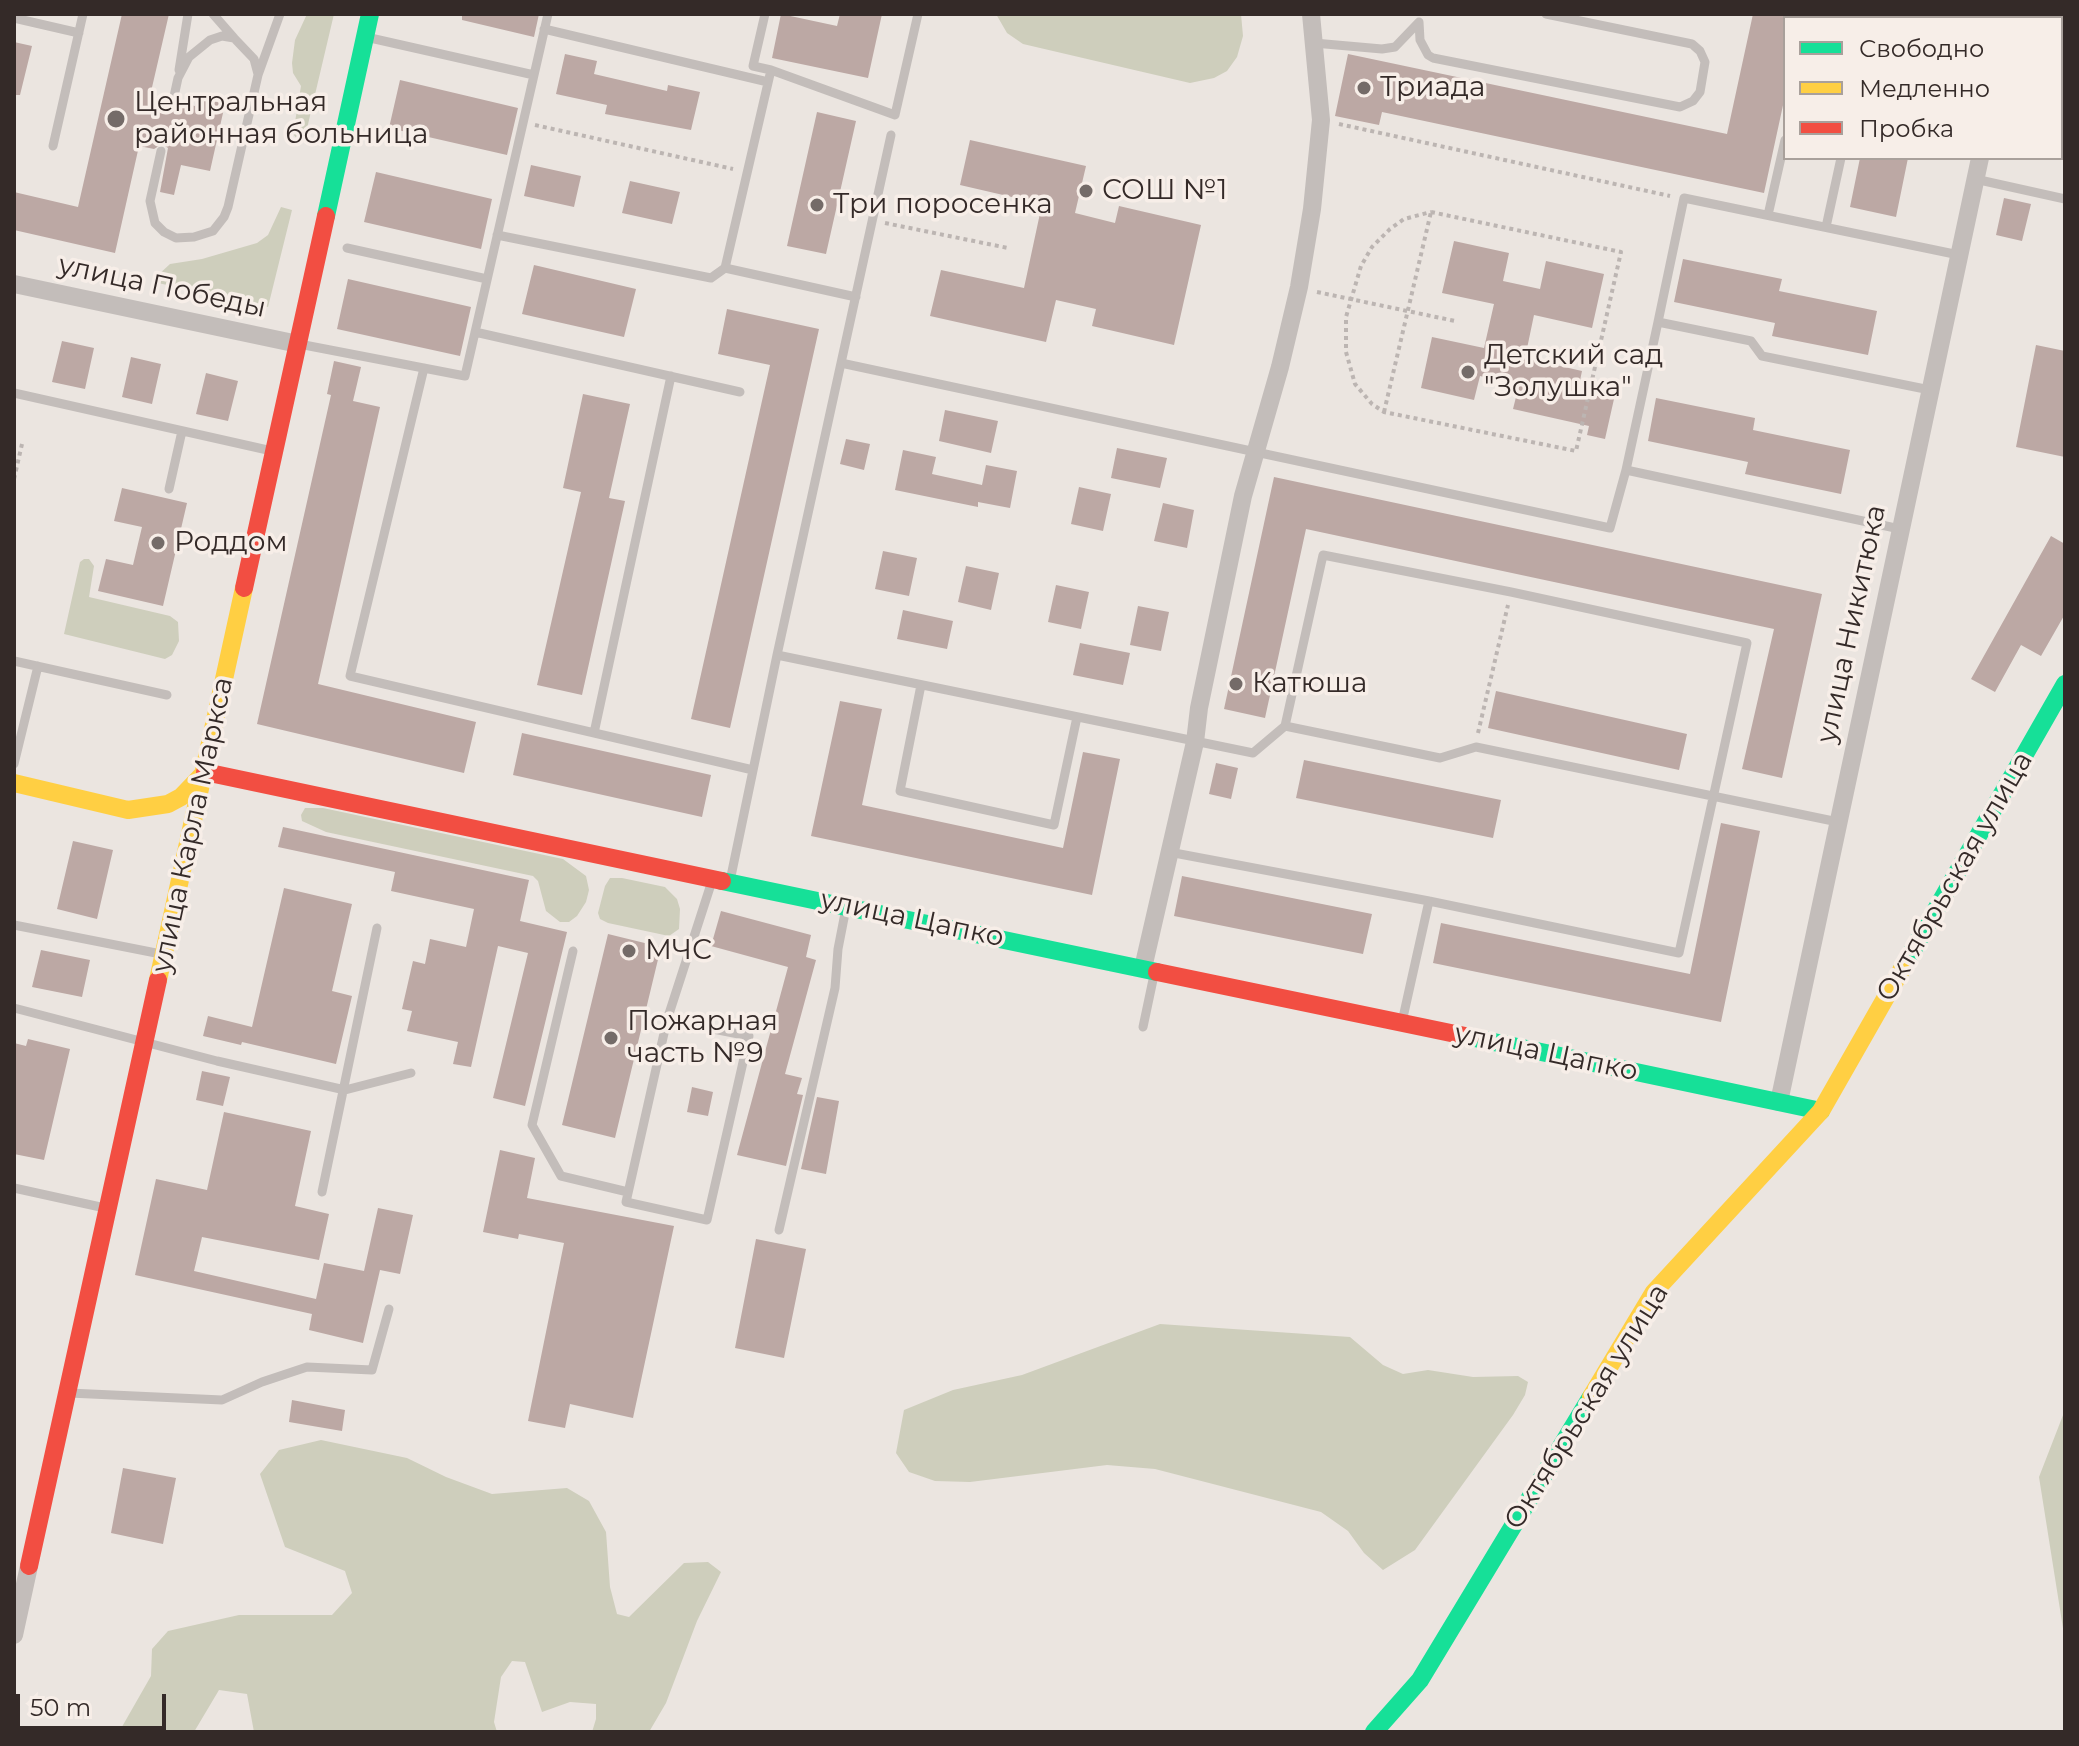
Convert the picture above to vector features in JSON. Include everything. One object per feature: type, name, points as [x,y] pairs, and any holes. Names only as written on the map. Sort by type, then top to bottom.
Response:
[{"type":"street","name":"улица Карла Маркса","points":[[14,1635],[370,14]]},
{"type":"street","points":[[1149,969],[1169,852],[1195,742],[1199,708],[1243,496],[1257,454],[1299,287],[1312,209],[1321,120],[1311,14]]},
{"type":"street","name":"улица Никитюка","points":[[1779,1102],[1980,160]]},
{"type":"street","name":"улица Победы","points":[[14,284],[298,344]]},
{"type":"street","name":"Октябрьская улица","points":[[1374,1732],[1420,1680],[1654,1292],[1821,1111],[2060,707],[2065,684]]},
{"type":"street","points":[[128,810],[168,804],[181,797],[205,772]]},
{"type":"street","name":"улица Цапко","points":[[205,772],[1821,1111]]},
{"type":"street","points":[[14,783],[128,810],[168,823],[178,835],[185,862]]},
{"type":"street","points":[[14,1588],[29,1566]]},
{"type":"lane","points":[[53,146],[83,14]]},
{"type":"lane","points":[[173,101],[188,14]]},
{"type":"lane","points":[[213,14],[254,59],[258,75]]},
{"type":"lane","points":[[161,151],[150,201],[155,223],[176,238],[213,231],[228,207],[258,75],[280,14]]},
{"type":"lane","points":[[298,344],[465,376],[548,14]]},
{"type":"lane","points":[[765,14],[753,66],[895,115],[918,14]]},
{"type":"lane","points":[[1422,18],[1420,40],[1433,58],[1680,107],[1693,101],[1700,92],[1705,62],[1692,44],[1546,14]]},
{"type":"lane","points":[[14,18],[79,33]]},
{"type":"lane","points":[[1314,43],[1382,49],[1395,47],[1422,18]]},
{"type":"lane","points":[[544,29],[768,82]]},
{"type":"lane","points":[[178,78],[189,57],[203,44],[217,37],[234,38]]},
{"type":"lane","points":[[365,37],[534,75]]},
{"type":"lane","points":[[497,235],[711,278],[725,268],[771,70]]},
{"type":"lane","points":[[667,1020],[749,1036],[707,1220],[626,1202],[667,1020],[721,879],[753,770],[891,135]]},
{"type":"lane","points":[[1768,215],[1783,149]]},
{"type":"lane","points":[[1826,227],[1841,160]]},
{"type":"lane","points":[[1975,179],[2065,199]]},
{"type":"lane","points":[[841,363],[1610,528],[1626,470],[1684,198],[1959,255]]},
{"type":"lane","points":[[347,248],[487,279]]},
{"type":"lane","points":[[725,268],[856,297]]},
{"type":"lane","points":[[1658,322],[1751,341],[1762,356],[1930,390]]},
{"type":"lane","points":[[475,332],[740,392]]},
{"type":"lane","points":[[424,368],[350,676],[753,770]]},
{"type":"lane","points":[[594,733],[671,376]]},
{"type":"lane","points":[[14,393],[274,452]]},
{"type":"lane","points":[[169,489],[182,431]]},
{"type":"lane","points":[[1626,470],[1900,529]]},
{"type":"lane","points":[[777,655],[1253,753],[1285,726],[1323,555],[1747,643],[1679,953],[1429,901],[1169,852]]},
{"type":"lane","points":[[14,661],[167,695]]},
{"type":"lane","points":[[14,764],[38,666]]},
{"type":"lane","points":[[921,685],[900,791],[1054,825],[1077,717]]},
{"type":"lane","points":[[1285,726],[1440,758],[1476,747],[1838,822]]},
{"type":"lane","points":[[1402,1023],[1429,901]]},
{"type":"lane","points":[[779,1230],[835,988],[838,949],[847,906]]},
{"type":"lane","points":[[14,925],[164,955]]},
{"type":"lane","points":[[322,1192],[377,928]]},
{"type":"lane","points":[[573,951],[532,1125],[561,1176],[628,1192]]},
{"type":"lane","points":[[1143,1027],[1149,969]]},
{"type":"lane","points":[[14,1008],[217,1061],[345,1090],[411,1073]]},
{"type":"lane","points":[[14,1188],[108,1209]]},
{"type":"lane","points":[[68,1393],[222,1400],[307,1367],[372,1370],[389,1309]]},
{"type":"path","points":[[1321,120],[1684,198]]},
{"type":"path","points":[[523,122],[747,172]]},
{"type":"path","points":[[1384,412],[1431,212]]},
{"type":"path","points":[[1431,212],[1621,252],[1576,451],[1384,412],[1372,404],[1355,384],[1346,352],[1346,317],[1350,300],[1361,266],[1381,237],[1404,219],[1431,212]]},
{"type":"path","points":[[873,220],[1008,248]]},
{"type":"path","points":[[1299,287],[1455,321]]},
{"type":"path","points":[[14,479],[22,444]]},
{"type":"path","points":[[1476,747],[1511,592]]},
{"type":"green space","points":[[307,14],[334,14],[305,137],[298,140],[293,134],[301,86],[293,73],[292,63],[295,40]]},
{"type":"green space","points":[[996,14],[1241,14],[1243,36],[1237,57],[1227,71],[1214,78],[1190,83],[1023,44],[1007,33]]},
{"type":"green space","points":[[281,207],[292,210],[268,307],[158,283],[157,276],[170,264],[202,259],[257,243],[268,235]]},
{"type":"green space","points":[[89,559],[94,566],[89,597],[170,616],[178,622],[179,641],[172,655],[165,659],[64,634],[80,562]]},
{"type":"green space","points":[[305,808],[323,808],[563,859],[586,876],[589,890],[586,902],[577,916],[569,922],[560,922],[546,911],[538,881],[533,876],[326,832],[302,821]]},
{"type":"green space","points":[[610,878],[665,887],[677,899],[679,929],[669,936],[600,919],[598,913]]},
{"type":"green space","points":[[1160,1324],[1350,1337],[1383,1365],[1403,1374],[1428,1370],[1473,1377],[1518,1376],[1528,1382],[1525,1395],[1513,1415],[1415,1550],[1383,1570],[1364,1553],[1348,1531],[1321,1512],[1155,1469],[1107,1465],[970,1482],[935,1481],[909,1472],[896,1453],[904,1410],[953,1390],[1022,1375]]},
{"type":"green space","points":[[2065,1410],[2065,1641],[2039,1477]]},
{"type":"green space","points":[[321,1440],[407,1458],[492,1494],[567,1488],[589,1501],[606,1532],[610,1587],[617,1614],[629,1617],[684,1563],[708,1562],[721,1572],[697,1621],[666,1703],[649,1732],[592,1732],[596,1704],[570,1702],[542,1712],[525,1662],[512,1661],[501,1677],[494,1722],[497,1732],[254,1732],[247,1694],[219,1690],[194,1732],[119,1732],[151,1676],[152,1649],[168,1631],[239,1615],[332,1615],[352,1593],[345,1571],[285,1547],[260,1474],[279,1450]]},
{"type":"building","points":[[122,14],[169,14],[150,96],[166,99],[167,106],[172,108],[180,103],[195,106],[197,97],[225,104],[210,171],[181,165],[174,195],[160,192],[168,148],[162,144],[154,149],[139,146],[115,253],[14,230],[14,192],[78,207]]},
{"type":"building","points":[[462,14],[539,14],[534,37],[462,20]]},
{"type":"building","points":[[781,14],[837,26],[840,14],[882,14],[868,78],[772,58]]},
{"type":"building","points":[[1753,14],[1785,14],[1783,105],[1764,193],[1382,112],[1379,125],[1335,116],[1348,54],[1727,134]]},
{"type":"building","points":[[14,42],[32,46],[20,95],[14,95]]},
{"type":"building","points":[[565,54],[597,61],[594,74],[667,91],[668,85],[700,92],[691,130],[605,114],[607,105],[556,94]]},
{"type":"building","points":[[400,80],[518,108],[507,155],[389,128]]},
{"type":"building","name":"Три поросенка","points":[[817,112],[856,121],[826,254],[787,246]]},
{"type":"building","points":[[970,140],[1086,166],[1075,213],[1115,223],[1119,206],[1201,225],[1174,345],[1092,326],[1096,309],[1056,300],[1046,342],[930,316],[941,270],[1024,288],[1042,204],[960,185]]},
{"type":"building","points":[[1860,160],[1908,160],[1896,217],[1850,207]]},
{"type":"building","points":[[531,165],[581,176],[574,207],[524,196]]},
{"type":"building","points":[[376,172],[492,199],[481,249],[364,222]]},
{"type":"building","points":[[630,181],[680,192],[672,224],[622,213]]},
{"type":"building","points":[[2004,198],[2031,204],[2022,241],[1996,235]]},
{"type":"building","name":"Детский сад \"Золушка\"","points":[[1454,241],[1509,253],[1503,281],[1540,289],[1546,261],[1604,274],[1592,328],[1534,315],[1525,358],[1582,371],[1578,390],[1614,399],[1605,439],[1587,435],[1589,426],[1513,409],[1519,385],[1480,376],[1474,400],[1421,388],[1432,337],[1484,348],[1494,304],[1442,293]]},
{"type":"building","points":[[1683,259],[1782,279],[1779,291],[1877,311],[1868,355],[1772,336],[1775,323],[1674,302]]},
{"type":"building","points":[[534,265],[636,289],[624,337],[522,314]]},
{"type":"building","points":[[348,279],[471,307],[460,356],[337,329]]},
{"type":"building","points":[[727,309],[819,329],[730,728],[691,719],[770,365],[718,354]]},
{"type":"building","points":[[62,341],[94,348],[85,389],[52,382]]},
{"type":"building","points":[[2036,345],[2065,351],[2065,457],[2016,447]]},
{"type":"building","points":[[131,357],[161,364],[152,404],[122,397]]},
{"type":"building","points":[[334,361],[361,367],[353,401],[380,407],[318,684],[476,722],[464,773],[257,724],[331,395],[327,394]]},
{"type":"building","points":[[206,373],[238,381],[228,421],[196,414]]},
{"type":"building","points":[[583,394],[630,404],[609,498],[625,501],[582,695],[537,685],[581,492],[563,488]]},
{"type":"building","points":[[1656,398],[1755,418],[1753,430],[1850,450],[1841,494],[1745,474],[1748,462],[1648,441]]},
{"type":"building","points":[[945,410],[998,421],[991,453],[939,441]]},
{"type":"building","points":[[846,439],[870,444],[864,470],[840,464]]},
{"type":"building","points":[[1117,448],[1167,458],[1160,488],[1111,478]]},
{"type":"building","points":[[903,450],[936,457],[932,474],[982,485],[986,465],[1017,471],[1010,508],[978,502],[978,507],[895,490]]},
{"type":"building","points":[[1274,477],[1822,594],[1782,778],[1742,769],[1774,629],[1306,529],[1265,718],[1224,709]]},
{"type":"building","points":[[1079,487],[1111,494],[1103,531],[1071,524]]},
{"type":"building","name":"Роддом","points":[[122,488],[187,503],[163,606],[98,591],[106,559],[133,565],[142,527],[114,521]]},
{"type":"building","points":[[1163,503],[1194,510],[1187,548],[1154,541]]},
{"type":"building","points":[[2051,536],[2065,544],[2065,614],[2041,656],[2021,645],[1995,692],[1971,679]]},
{"type":"building","points":[[883,551],[917,558],[909,596],[875,589]]},
{"type":"building","points":[[966,566],[999,573],[991,610],[958,602]]},
{"type":"building","points":[[1056,585],[1089,592],[1081,629],[1048,622]]},
{"type":"building","points":[[1138,606],[1169,612],[1161,651],[1130,645]]},
{"type":"building","points":[[903,610],[953,621],[947,649],[897,639]]},
{"type":"building","points":[[1080,643],[1130,653],[1123,685],[1073,675]]},
{"type":"building","points":[[1496,691],[1687,734],[1679,770],[1488,728]]},
{"type":"building","points":[[840,701],[882,709],[862,805],[1063,848],[1083,752],[1120,759],[1092,895],[811,836]]},
{"type":"building","points":[[522,733],[711,775],[702,817],[513,775]]},
{"type":"building","points":[[1304,760],[1501,800],[1493,838],[1296,798]]},
{"type":"building","points":[[1216,763],[1238,768],[1231,799],[1209,794]]},
{"type":"building","points":[[1721,823],[1760,831],[1721,1022],[1433,963],[1441,923],[1690,974]]},
{"type":"building","points":[[283,827],[529,880],[520,921],[567,932],[525,1106],[493,1098],[528,953],[498,946],[471,1067],[453,1064],[458,1042],[407,1031],[412,1011],[402,1009],[413,961],[425,964],[430,939],[466,947],[474,909],[391,891],[395,872],[278,847]]},
{"type":"building","points":[[73,841],[113,850],[97,919],[57,909]]},
{"type":"building","points":[[1182,876],[1372,914],[1363,954],[1174,916]]},
{"type":"building","points":[[284,888],[352,904],[332,991],[352,996],[336,1064],[203,1036],[208,1016],[252,1027]]},
{"type":"building","points":[[721,911],[811,935],[806,957],[816,960],[785,1074],[802,1078],[797,1094],[803,1095],[786,1166],[737,1155],[788,967],[711,946]]},
{"type":"building","name":"Пожарная часть №9","points":[[608,934],[661,947],[615,1138],[562,1125]]},
{"type":"building","points":[[41,950],[90,960],[82,997],[32,987]]},
{"type":"building","points":[[28,1039],[70,1049],[44,1160],[14,1154],[14,1043],[26,1046]]},
{"type":"building","points":[[202,1071],[230,1077],[223,1106],[196,1100]]},
{"type":"building","points":[[692,1087],[713,1092],[708,1116],[687,1112]]},
{"type":"building","points":[[817,1097],[839,1101],[826,1174],[801,1169]]},
{"type":"building","points":[[224,1112],[311,1131],[295,1206],[329,1214],[319,1260],[202,1237],[194,1271],[316,1299],[324,1263],[364,1271],[378,1208],[413,1215],[400,1274],[380,1270],[363,1343],[309,1330],[312,1314],[135,1275],[156,1179],[207,1190]]},
{"type":"building","points":[[500,1150],[535,1158],[527,1198],[674,1226],[633,1418],[570,1404],[565,1428],[528,1421],[564,1243],[519,1234],[518,1239],[483,1232]]},
{"type":"building","points":[[756,1239],[806,1249],[784,1358],[735,1348]]},
{"type":"building","points":[[292,1400],[345,1410],[342,1431],[289,1422]]},
{"type":"building","points":[[123,1468],[176,1478],[163,1544],[111,1533]]},
{"type":"traffic: fast","points":[[326,216],[370,14]]},
{"type":"traffic: fast","points":[[1902,969],[2065,684]]},
{"type":"traffic: fast","points":[[722,881],[1157,972]]},
{"type":"traffic: fast","points":[[1470,1037],[1821,1111]]},
{"type":"traffic: fast","points":[[1374,1732],[1420,1680],[1591,1397]]},
{"type":"traffic: slow","points":[[158,980],[244,588]]},
{"type":"traffic: slow","points":[[14,783],[128,810],[168,804],[181,797],[205,772]]},
{"type":"traffic: slow","points":[[1591,1397],[1654,1292],[1821,1111],[1902,969]]},
{"type":"traffic: jam","points":[[244,588],[326,216]]},
{"type":"traffic: jam","points":[[205,772],[722,881]]},
{"type":"traffic: jam","points":[[1157,972],[1470,1037]]},
{"type":"traffic: jam","points":[[29,1566],[158,980]]},
{"type":"place","name":"Триада","points":[[1364,88]]},
{"type":"place","name":"Центральная районная больница","points":[[116,119]]},
{"type":"place","name":"СОШ №1","points":[[1086,191]]},
{"type":"place","name":"Три поросенка","points":[[817,205]]},
{"type":"place","name":"Детский сад \"Золушка\"","points":[[1468,372]]},
{"type":"place","name":"Роддом","points":[[158,543]]},
{"type":"place","name":"Катюша","points":[[1236,684]]},
{"type":"place","name":"МЧС","points":[[629,951]]},
{"type":"place","name":"Пожарная часть №9","points":[[611,1038]]}]
